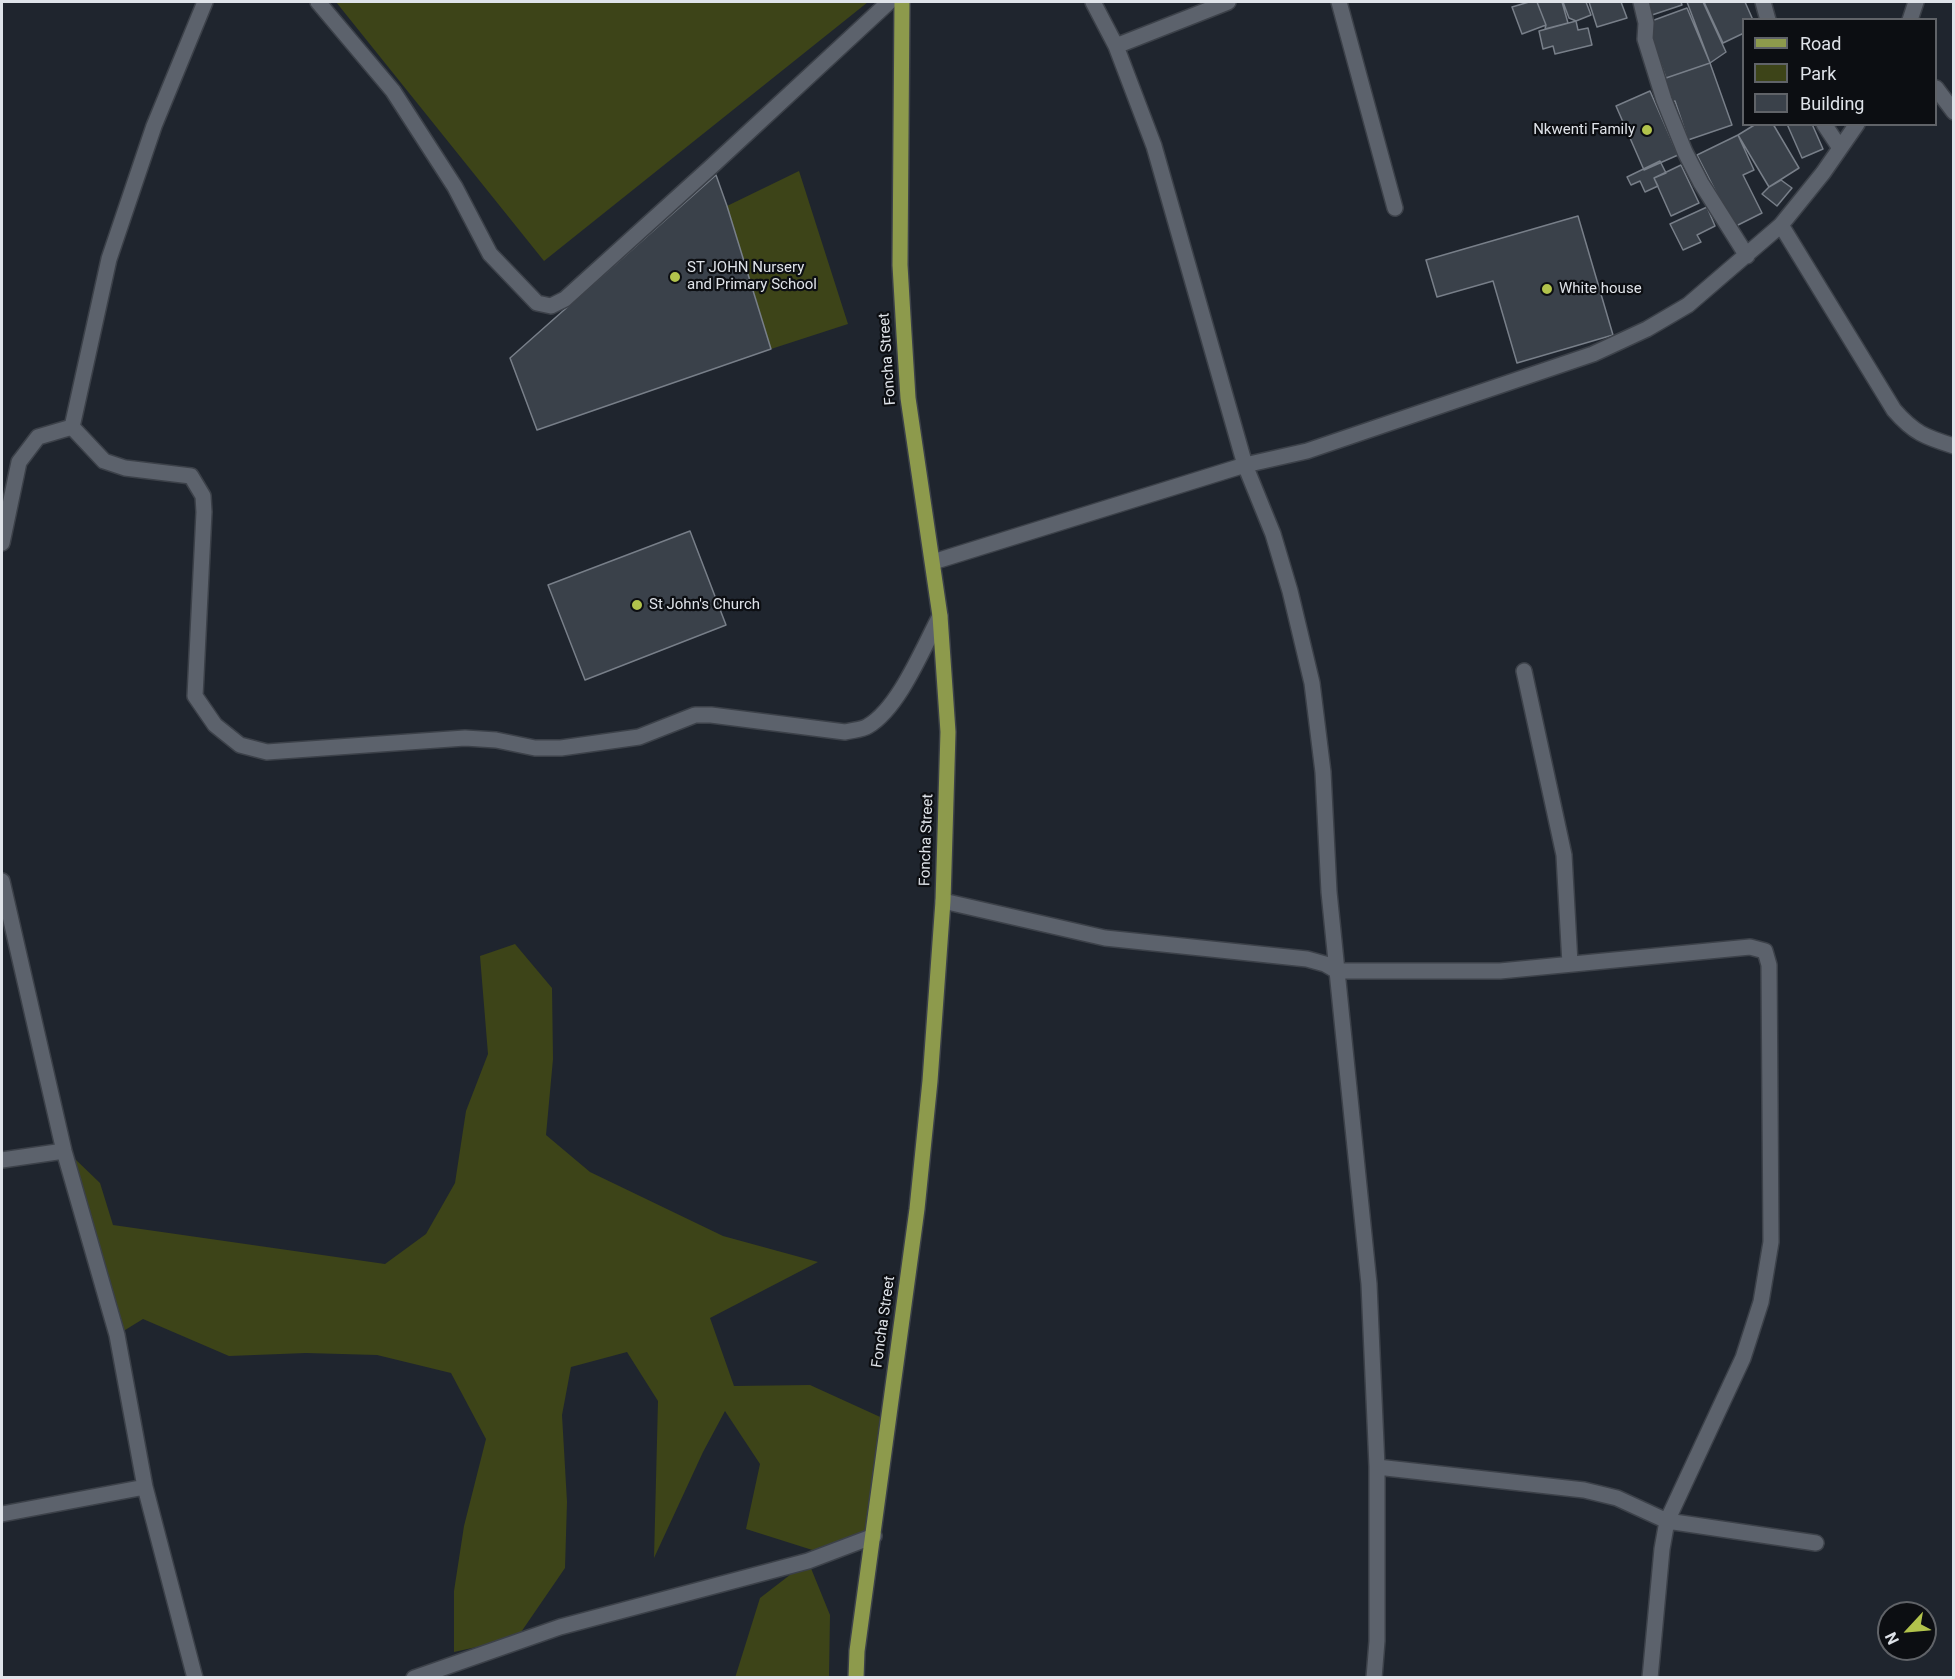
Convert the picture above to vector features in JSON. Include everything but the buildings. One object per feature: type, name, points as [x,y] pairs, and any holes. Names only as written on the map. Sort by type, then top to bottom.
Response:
[{"type":"main road","name":"Foncha Street","points":[[856,1677],[857,1651],[917,1209],[930,1081],[943,902],[948,732],[940,616],[909,399],[903,334],[900,265],[902,2]]},
{"type":"street","points":[[72,427],[109,259],[154,126],[206,2]]},
{"type":"street","points":[[318,2],[393,91],[454,187],[490,254],[537,303],[551,306],[564,298],[712,166],[889,2]]},
{"type":"street","points":[[1093,2],[1116,46],[1154,146],[1245,465],[1273,534],[1290,591],[1312,683],[1323,772],[1329,892],[1369,1284],[1377,1467],[1377,1641],[1374,1677]]},
{"type":"street","points":[[1116,46],[1228,2]]},
{"type":"street","points":[[1339,2],[1395,208]]},
{"type":"street","points":[[1641,2],[1646,23],[1645,39],[1664,100],[1685,152],[1701,183],[1747,256]]},
{"type":"street","points":[[1763,2],[1767,18]]},
{"type":"street","points":[[1911,18],[1916,2]]},
{"type":"street","points":[[1937,91],[1953,112]]},
{"type":"street","points":[[1825,126],[1840,148]]},
{"type":"street","points":[[933,562],[1245,465],[1307,452],[1593,354],[1647,329],[1688,305],[1781,225],[1824,173],[1856,126]]},
{"type":"street","points":[[1781,225],[1894,410],[1908,426],[1925,437],[1953,446]]},
{"type":"street","points":[[2,543],[19,462],[38,437],[72,427]]},
{"type":"street","points":[[72,427],[104,461],[125,468],[191,476],[203,496],[204,512],[195,696],[215,725],[240,745],[267,752],[465,738],[496,740],[535,748],[561,748],[639,737],[694,715],[711,715],[845,732],[866,728],[881,717],[894,702],[940,616]]},
{"type":"street","points":[[1524,670],[1564,855],[1570,964]]},
{"type":"street","points":[[2,881],[64,1151],[117,1335],[145,1487],[195,1677]]},
{"type":"street","points":[[943,902],[1105,938],[1307,959],[1325,964],[1337,971],[1500,970],[1750,946],[1765,951],[1769,965],[1771,1242],[1761,1302],[1743,1358],[1667,1521],[1662,1549],[1650,1677]]},
{"type":"street","points":[[2,1160],[64,1151]]},
{"type":"street","points":[[1377,1467],[1584,1490],[1617,1498],[1667,1521],[1816,1543]]},
{"type":"street","points":[[2,1514],[145,1487]]},
{"type":"street","points":[[414,1677],[560,1628],[808,1561],[874,1536]]},
{"type":"green space","points":[[336,2],[868,2],[544,261]]},
{"type":"green space","points":[[799,171],[848,324],[771,349],[727,206]]},
{"type":"green space","points":[[515,944],[552,988],[553,1059],[546,1135],[590,1172],[723,1236],[818,1262],[710,1318],[734,1386],[810,1385],[889,1421],[874,1536],[825,1554],[746,1529],[760,1464],[725,1411],[703,1452],[654,1558],[658,1401],[627,1352],[571,1367],[562,1415],[567,1502],[565,1568],[517,1638],[454,1652],[454,1591],[464,1526],[486,1439],[451,1373],[377,1355],[306,1353],[229,1356],[143,1319],[117,1335],[74,1158],[100,1183],[113,1225],[385,1264],[426,1234],[455,1183],[466,1111],[488,1054],[480,956]]},
{"type":"green space","points":[[808,1561],[830,1615],[829,1677],[735,1678],[760,1598]]},
{"type":"place","name":"Nkwenti Family","points":[[1647,130]]},
{"type":"place","name":"ST JOHN Nursery and Primary School","points":[[675,277]]},
{"type":"place","name":"White house","points":[[1547,289]]},
{"type":"place","name":"St John's Church","points":[[637,605]]}]
